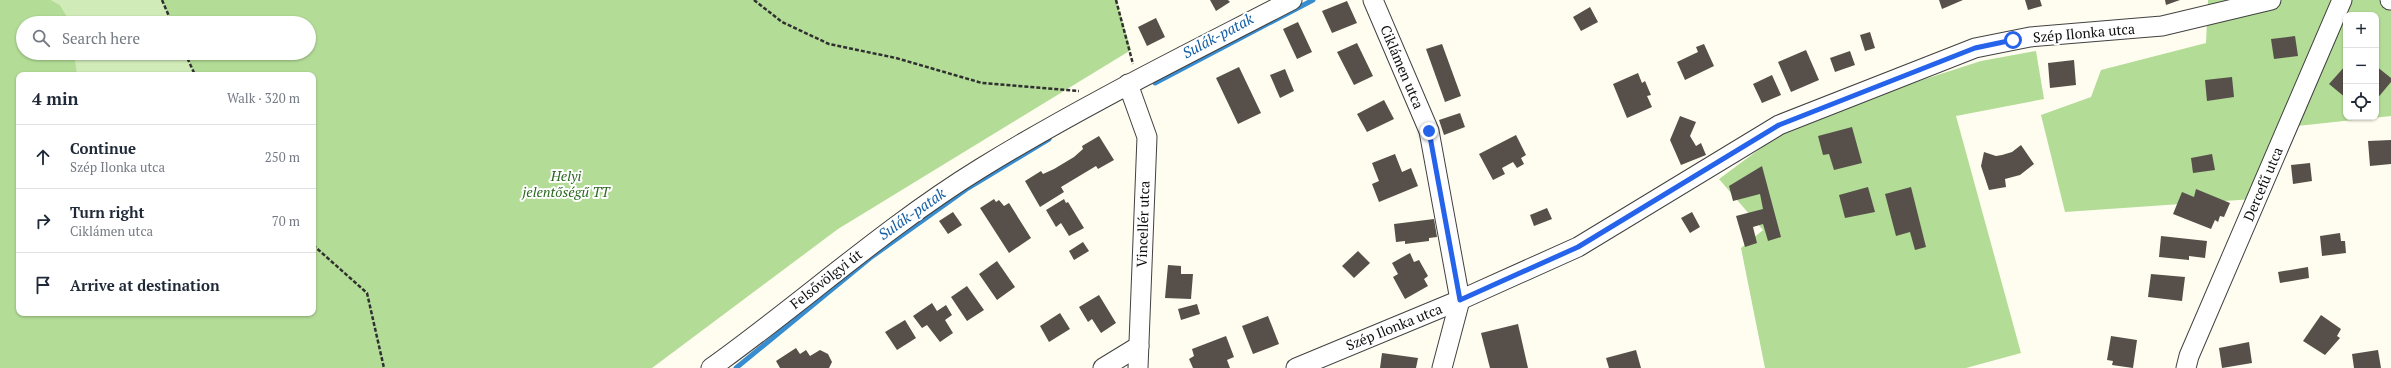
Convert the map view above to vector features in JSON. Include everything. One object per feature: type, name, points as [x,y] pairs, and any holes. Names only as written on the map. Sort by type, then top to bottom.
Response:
[{"type":"street","name":"Felsővölgyi út","points":[[711,368],[880,237],[980,168],[1109,93],[1134,82],[1292,0]]},
{"type":"street","name":"Ciklámen utca","points":[[1373,0],[1429,131],[1460,300],[1442,368]]},
{"type":"street","name":"Szép Ilonka utca","points":[[1296,368],[1460,300],[1578,247],[1774,127],[1975,48],[2030,37],[2162,26],[2271,0]]},
{"type":"street","name":"Dercefű utca","points":[[2186,368],[2189,356],[2342,0]]},
{"type":"street","name":"Vincellér utca","points":[[1134,82],[1147,137],[1138,368]]},
{"type":"street","points":[[1102,368],[1139,346]]},
{"type":"path","points":[[162,0],[169,16]]},
{"type":"path","points":[[754,0],[782,22],[829,44],[896,58],[982,83],[1109,93]]},
{"type":"path","points":[[1116,0],[1134,68],[1134,82]]},
{"type":"path","points":[[188,60],[194,72]]},
{"type":"path","points":[[316,248],[367,293],[384,368]]},
{"type":"green space","name":"Helyi jelentőségű TT","points":[[0,0],[51,0],[60,5],[67,16],[16,16],[16,60],[75,60],[77,72],[16,72],[16,316],[316,316],[316,72],[194,72],[188,60],[316,60],[316,16],[169,16],[162,0],[1116,0],[1131,50],[838,229],[652,368],[0,368]]},
{"type":"green space","points":[[51,0],[162,0],[169,16],[67,16],[60,5]]},
{"type":"green space","points":[[2208,0],[2391,0],[2391,116],[2379,117],[2379,12],[2343,12],[2343,120],[2353,120],[2297,126],[2268,198],[2065,212],[2041,115],[2091,97],[2101,70],[2206,43]]},
{"type":"green space","points":[[2036,51],[2044,99],[1956,116],[2021,353],[1966,368],[1765,368],[1741,248],[1763,230],[1719,179],[1784,131],[1922,80],[1981,61]]},
{"type":"green space","points":[[55,60],[188,60],[194,72],[38,72]]},
{"type":"building","points":[[1210,0],[1228,0],[1230,2],[1216,11]]},
{"type":"building","points":[[1939,0],[1963,0],[1942,9]]},
{"type":"building","points":[[2025,0],[2040,0],[2042,6],[2028,10]]},
{"type":"building","points":[[2165,0],[2180,0],[2166,5]]},
{"type":"building","points":[[1347,1],[1357,23],[1332,33],[1322,11]]},
{"type":"building","points":[[1590,7],[1598,22],[1581,31],[1573,17]]},
{"type":"building","points":[[1156,18],[1165,37],[1147,46],[1138,27]]},
{"type":"building","points":[[1298,22],[1312,52],[1297,59],[1283,29]]},
{"type":"building","points":[[1870,32],[1875,48],[1865,51],[1860,35]]},
{"type":"building","points":[[2295,36],[2298,56],[2274,59],[2271,39]]},
{"type":"building","points":[[1357,43],[1373,76],[1354,85],[1337,52]]},
{"type":"building","points":[[1442,44],[1461,96],[1445,102],[1426,49]]},
{"type":"building","points":[[1704,44],[1714,66],[1685,80],[1677,62],[1698,52],[1696,47]]},
{"type":"building","points":[[1806,50],[1819,80],[1791,92],[1778,62]]},
{"type":"building","points":[[1850,51],[1855,65],[1835,72],[1830,58]]},
{"type":"building","points":[[2074,60],[2076,85],[2050,88],[2048,63]]},
{"type":"building","points":[[1239,67],[1261,113],[1238,124],[1216,78]]},
{"type":"building","points":[[2343,68],[2343,96],[2329,84]]},
{"type":"building","points":[[2379,68],[2391,78],[2391,82],[2379,96]]},
{"type":"building","points":[[1285,69],[1294,91],[1280,98],[1270,75]]},
{"type":"building","points":[[1638,73],[1642,83],[1645,81],[1651,95],[1647,96],[1652,107],[1627,118],[1613,84]]},
{"type":"building","points":[[1772,75],[1781,95],[1762,103],[1753,84]]},
{"type":"building","points":[[2232,77],[2234,97],[2207,101],[2205,80]]},
{"type":"building","points":[[1384,100],[1394,119],[1367,132],[1357,114]]},
{"type":"building","points":[[1460,113],[1465,127],[1444,135],[1439,120]]},
{"type":"building","points":[[1680,116],[1696,122],[1690,136],[1696,146],[1701,143],[1706,155],[1681,165],[1670,140]]},
{"type":"building","points":[[1852,127],[1862,163],[1834,170],[1829,154],[1823,155],[1818,136]]},
{"type":"building","points":[[1516,135],[1526,155],[1521,158],[1524,164],[1517,168],[1513,162],[1502,168],[1505,174],[1493,180],[1479,154]]},
{"type":"building","points":[[1099,136],[1114,160],[1098,169],[1096,166],[1061,187],[1064,192],[1040,207],[1025,181],[1041,171],[1043,174],[1054,169],[1074,157],[1083,149],[1082,146]]},
{"type":"building","points":[[2391,140],[2391,164],[2370,166],[2368,141]]},
{"type":"building","points":[[2021,145],[2034,164],[2020,175],[2005,179],[2006,187],[1989,190],[1981,166],[1984,152],[1996,156],[2002,155],[2012,152]]},
{"type":"building","points":[[1395,154],[1402,172],[1411,168],[1418,186],[1379,202],[1372,184],[1379,181],[1372,163]]},
{"type":"building","points":[[2212,154],[2215,170],[2193,173],[2191,158]]},
{"type":"building","points":[[2310,163],[2312,181],[2293,184],[2291,165]]},
{"type":"building","points":[[1762,166],[1781,237],[1768,241],[1763,224],[1753,227],[1757,243],[1745,247],[1736,216],[1763,209],[1760,194],[1733,201],[1729,186]]},
{"type":"building","points":[[1868,187],[1875,212],[1845,218],[1839,195]]},
{"type":"building","points":[[1911,187],[1926,247],[1915,250],[1910,232],[1896,236],[1885,194]]},
{"type":"building","points":[[2196,189],[2230,203],[2224,217],[2220,216],[2218,222],[2215,220],[2211,229],[2173,214],[2182,192],[2194,197]]},
{"type":"building","points":[[994,199],[996,202],[999,200],[1004,206],[1009,203],[1031,238],[1009,253],[980,208]]},
{"type":"building","points":[[1064,199],[1066,203],[1068,202],[1084,228],[1069,236],[1061,223],[1056,227],[1046,210]]},
{"type":"building","points":[[1547,208],[1552,219],[1534,226],[1530,215]]},
{"type":"building","points":[[953,212],[962,225],[948,234],[939,221]]},
{"type":"building","points":[[1692,212],[1700,227],[1690,233],[1681,218]]},
{"type":"building","points":[[1434,219],[1437,237],[1429,238],[1429,241],[1405,244],[1405,241],[1396,242],[1394,224]]},
{"type":"building","points":[[2340,233],[2341,241],[2345,241],[2346,253],[2322,256],[2320,236]]},
{"type":"building","points":[[2161,236],[2207,241],[2205,258],[2189,256],[2189,260],[2159,257]]},
{"type":"building","points":[[1083,242],[1089,251],[1074,260],[1069,251]]},
{"type":"building","points":[[1358,251],[1370,263],[1354,278],[1342,266]]},
{"type":"building","points":[[1410,253],[1414,262],[1419,260],[1428,276],[1424,279],[1428,286],[1405,299],[1393,277],[1398,274],[1392,263]]},
{"type":"building","points":[[997,261],[1015,287],[997,300],[979,274]]},
{"type":"building","points":[[1168,265],[1181,266],[1181,274],[1193,274],[1191,299],[1165,298]]},
{"type":"building","points":[[2308,267],[2309,278],[2280,283],[2278,272]]},
{"type":"building","points":[[2151,274],[2185,277],[2182,301],[2148,297]]},
{"type":"building","points":[[967,286],[984,310],[967,321],[951,297]]},
{"type":"building","points":[[1099,295],[1116,323],[1101,333],[1092,319],[1088,322],[1079,307]]},
{"type":"building","points":[[932,303],[937,311],[946,305],[952,315],[945,320],[953,333],[940,342],[927,325],[922,328],[913,316]]},
{"type":"building","points":[[1197,304],[1200,314],[1181,320],[1178,309]]},
{"type":"building","points":[[1060,313],[1070,329],[1049,342],[1040,326]]},
{"type":"building","points":[[2321,315],[2341,329],[2337,336],[2340,338],[2325,355],[2303,341]]},
{"type":"building","points":[[1268,316],[1279,344],[1253,354],[1242,326]]},
{"type":"building","points":[[905,320],[916,338],[897,350],[885,332]]},
{"type":"building","points":[[1518,324],[1528,368],[1490,368],[1481,333]]},
{"type":"building","points":[[1226,336],[1234,357],[1227,360],[1230,368],[1193,368],[1189,359],[1194,356],[1192,349]]},
{"type":"building","points":[[2111,336],[2137,340],[2133,368],[2112,365],[2113,361],[2107,360]]},
{"type":"building","points":[[2249,342],[2252,363],[2222,368],[2219,348]]},
{"type":"building","points":[[796,348],[800,354],[806,350],[810,356],[820,350],[828,354],[832,362],[829,368],[780,368],[776,361]]},
{"type":"building","points":[[1636,350],[1641,368],[1609,368],[1606,358]]},
{"type":"building","points":[[2378,350],[2381,368],[2354,368],[2352,354]]},
{"type":"building","points":[[1382,353],[1418,358],[1416,368],[1380,368]]},
{"type":"waterway","name":"Sulák-patak","points":[[1155,83],[1313,0]]},
{"type":"waterway","name":"Sulák-patak","points":[[736,368],[870,258],[968,188],[1049,139]]},
{"type":"route","points":[[1429,131],[1460,300],[1578,247],[1768,130],[1975,48],[2013,40]]}]
